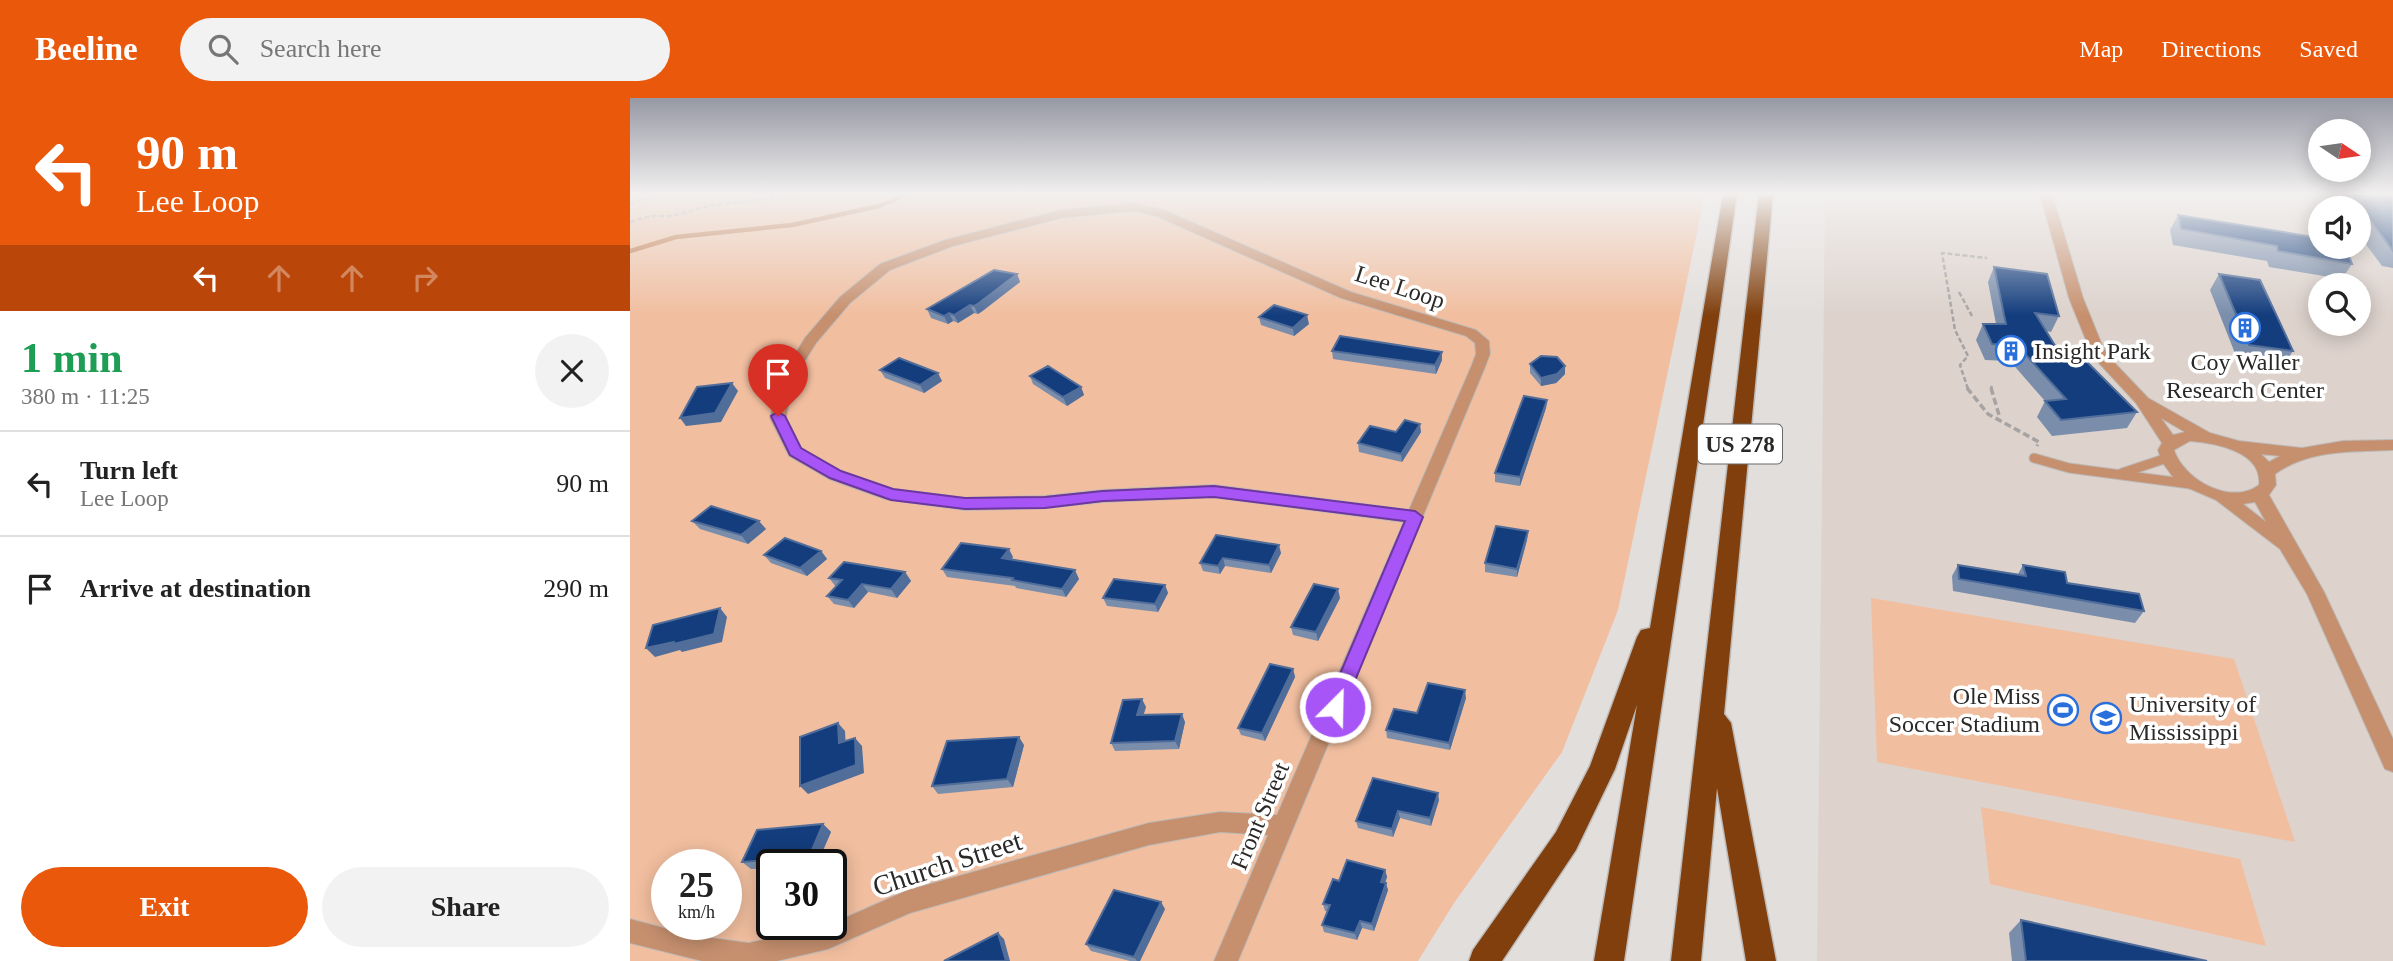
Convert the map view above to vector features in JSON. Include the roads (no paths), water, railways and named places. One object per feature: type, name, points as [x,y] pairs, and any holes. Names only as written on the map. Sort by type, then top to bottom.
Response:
[{"type":"highway","name":"US 278","points":[[1609,961],[1724,234]]},
{"type":"highway","name":"US 278","points":[[1686,961],[1762,234]]},
{"type":"highway","points":[[1485,961],[1566,841],[1602,769],[1668,582]]},
{"type":"highway","points":[[1714,694],[1761,961]]},
{"type":"street","name":"Lee Loop","points":[[983,234],[949,243],[885,267],[849,296],[810,341],[786,380],[778,418],[795,452],[835,475],[891,495],[965,504],[1045,502],[1103,496],[1214,491],[1415,517]]},
{"type":"street","name":"Lee Loop","points":[[1208,234],[1346,295],[1471,333],[1482,341]]},
{"type":"street","points":[[2058,234],[2086,326],[2103,359],[2141,400],[2169,450],[2172,467],[2192,484],[2220,495],[2235,498],[2260,494],[2269,481],[2266,472],[2255,458],[2236,446]]},
{"type":"street","name":"Front Street","points":[[1226,961],[1478,367],[1483,354],[1482,341]]},
{"type":"street","points":[[2141,400],[2205,436],[2236,446],[2306,452]]},
{"type":"street","points":[[2169,450],[2190,436],[2205,436]]},
{"type":"street","points":[[2266,472],[2285,459],[2306,452],[2393,445]]},
{"type":"street","points":[[2260,494],[2289,550],[2315,592],[2393,762]]},
{"type":"street","points":[[2220,495],[2289,550]]},
{"type":"street","name":"Church Street","points":[[630,931],[690,947],[749,955],[828,937],[908,902],[1149,834],[1220,822],[1285,825]]},
{"type":"lane","points":[[2113,475],[2153,465],[2169,450]]},
{"type":"lane","points":[[2035,458],[2069,468],[2192,484]]},
{"type":"waterway","points":[[630,251],[676,237],[702,234]]},
{"type":"place","name":"Coy Waller Research Center","points":[[2245,328]]},
{"type":"place","name":"Insight Park","points":[[2011,351]]},
{"type":"place","name":"Ole Miss Soccer Stadium","points":[[2063,710]]},
{"type":"place","name":"University of Mississippi","points":[[2106,718]]}]
